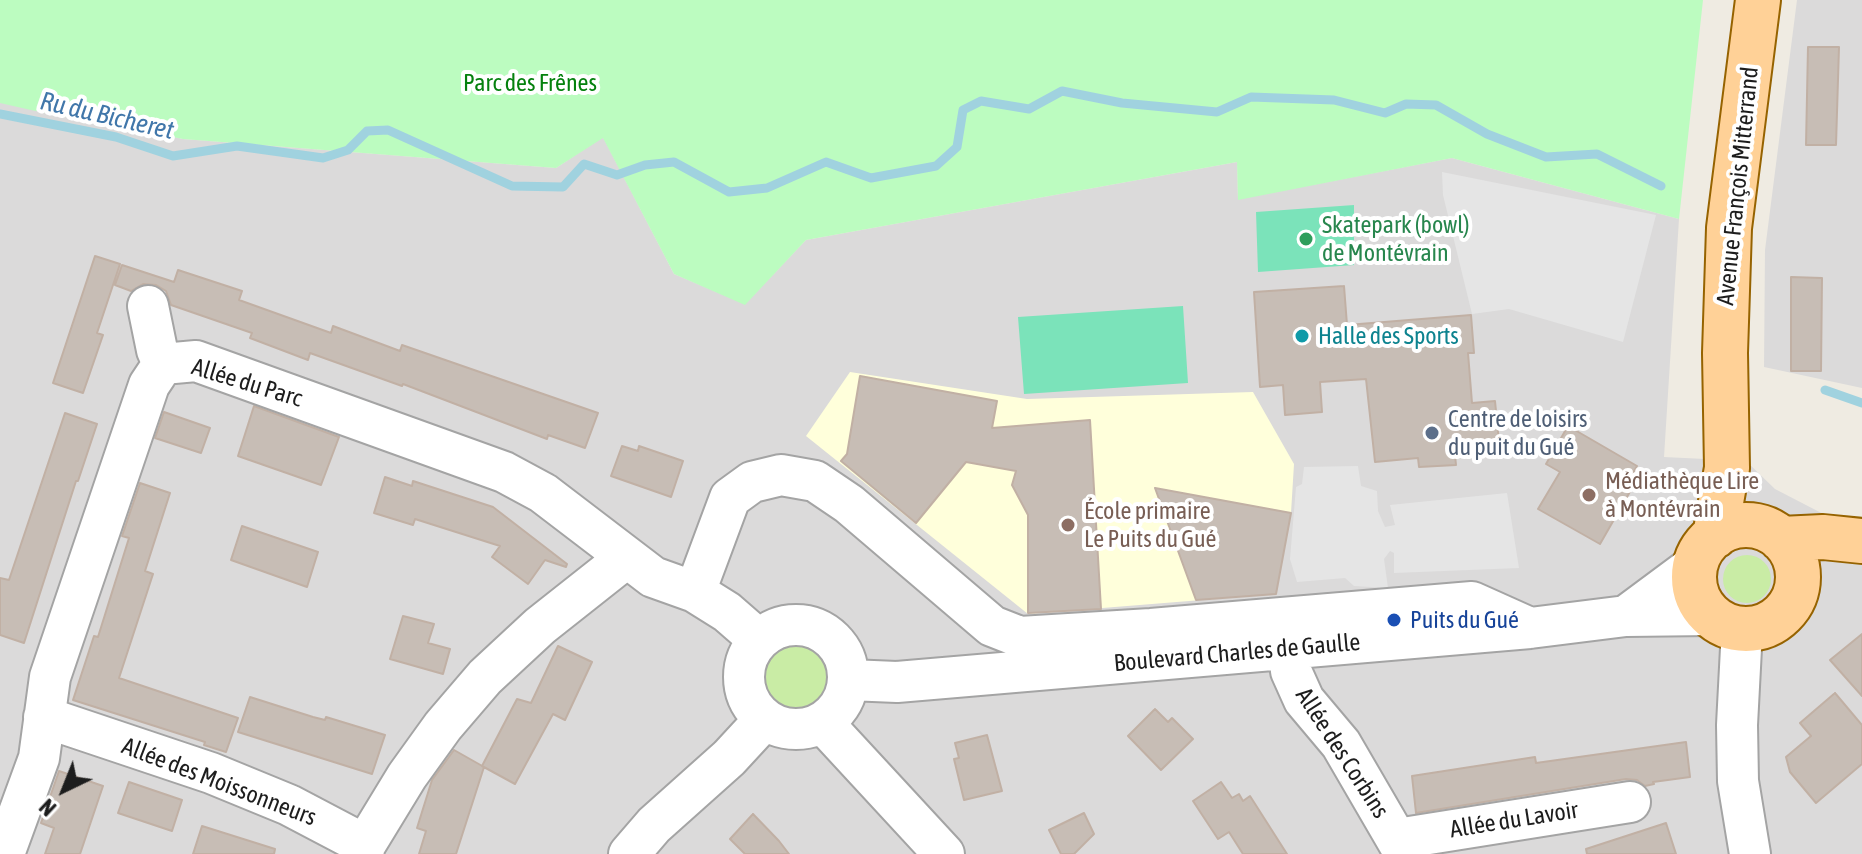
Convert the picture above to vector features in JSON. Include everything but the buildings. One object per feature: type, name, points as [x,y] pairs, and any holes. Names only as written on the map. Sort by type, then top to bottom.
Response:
[{"type":"main road","name":"Avenue François Mitterrand","points":[[1705,550],[1727,468],[1725,339],[1729,228],[1758,0]]},
{"type":"main road","name":"Avenue François Mitterrand","points":[[1727,468],[1771,534]]},
{"type":"main road","points":[[1771,534],[1796,563],[1796,591],[1791,604],[1770,624],[1726,622],[1696,592],[1705,550],[1737,526],[1771,534],[1861,541]]},
{"type":"main road","points":[[1796,591],[1861,541]]},
{"type":"street","points":[[148,306],[163,364]]},
{"type":"street","name":"Allée du Parc","points":[[4,854],[39,758],[57,721],[50,677],[149,385],[163,364],[196,361],[504,472],[543,493],[653,577],[695,592],[727,612],[758,639]]},
{"type":"street","points":[[695,592],[730,498],[752,482],[781,475],[815,481],[849,504],[992,626],[1020,637],[1472,602],[1530,628]]},
{"type":"street","name":"Boulevard Charles de Gaulle","points":[[1626,616],[1705,550]]},
{"type":"street","points":[[364,849],[407,776],[443,726],[485,677],[540,626],[626,558]]},
{"type":"street","name":"Boulevard Charles de Gaulle","points":[[849,680],[897,682],[1530,628],[1626,616],[1726,622]]},
{"type":"street","points":[[1726,622],[1737,725],[1738,781],[1750,854]]},
{"type":"street","points":[[797,624],[818,628],[835,641],[846,660],[849,680],[845,697],[836,712],[808,728],[793,729],[765,719],[750,702],[743,680],[746,658],[758,639],[777,627],[797,624]]},
{"type":"street","name":"Allée des Corbins","points":[[1289,648],[1291,671],[1304,700],[1341,744],[1401,846]]},
{"type":"street","points":[[629,854],[654,825],[729,758],[765,719]]},
{"type":"street","name":"Allée des Moissonneurs","points":[[57,721],[211,773],[289,805],[364,849]]},
{"type":"street","points":[[822,722],[944,854]]},
{"type":"street","name":"Allée du Lavoir","points":[[1401,846],[1630,802]]},
{"type":"shaded area","points":[[1797,0],[1862,0],[1862,388],[1764,367],[1765,250]]},
{"type":"shaded area","points":[[0,99],[183,139],[556,168],[603,137],[674,274],[745,304],[806,240],[1237,162],[1238,199],[1452,158],[1679,219],[1664,457],[1746,461],[1775,489],[1862,534],[1862,854],[0,854]]},
{"type":"shaded area","points":[[1442,172],[1656,215],[1623,342],[1509,309],[1472,314],[1443,195]]},
{"type":"shaded area","points":[[850,372],[1027,399],[1253,392],[1294,464],[1291,513],[1276,594],[1028,614],[806,436]]},
{"type":"shaded area","points":[[1358,466],[1361,486],[1377,491],[1378,511],[1385,527],[1395,525],[1390,505],[1507,493],[1519,568],[1394,573],[1394,553],[1390,551],[1384,559],[1388,588],[1354,586],[1345,578],[1297,582],[1290,559],[1296,487],[1302,484],[1304,467]]},
{"type":"green space","name":"Parc des Frênes","points":[[0,0],[1703,0],[1679,219],[1452,158],[1238,200],[1237,162],[806,240],[745,305],[674,274],[603,138],[556,168],[183,139],[0,103]]},
{"type":"green space","name":"Skatepark (bowl) de Montévrain","points":[[1354,205],[1354,265],[1258,272],[1256,212]]},
{"type":"green space","points":[[1183,306],[1188,383],[1024,394],[1018,317]]},
{"type":"green space","points":[[1747,555],[1764,562],[1771,579],[1764,596],[1747,603],[1730,596],[1723,579],[1730,562]]},
{"type":"green space","points":[[798,635],[813,638],[826,647],[835,660],[838,675],[835,690],[826,703],[813,712],[798,715],[783,712],[770,703],[761,690],[758,675],[761,660],[770,647],[783,638]]},
{"type":"waterway","name":"Ru du Bicheret","points":[[0,114],[116,137],[173,156],[237,146],[323,158],[348,150],[367,131],[388,130],[512,186],[563,187],[584,164],[617,175],[645,165],[674,162],[729,192],[767,188],[826,162],[871,178],[936,166],[957,147],[963,110],[981,101],[1029,109],[1062,91],[1122,103],[1217,112],[1251,97],[1334,100],[1385,113],[1406,104],[1436,105],[1487,134],[1546,157],[1597,154],[1661,186]]},
{"type":"waterway","name":"Ru du Bicheret","points":[[1825,390],[1862,403]]},
{"type":"place","name":"Skatepark (bowl) de Montévrain","points":[[1306,239]]},
{"type":"place","name":"Halle des Sports","points":[[1302,336]]},
{"type":"place","name":"Centre de loisirs du puit du Gué","points":[[1432,433]]},
{"type":"place","name":"Médiathèque Lire à Montévrain","points":[[1589,495]]},
{"type":"place","name":"École primaire Le Puits du Gué","points":[[1068,525]]},
{"type":"place","name":"Puits du Gué","points":[[1394,620]]}]
